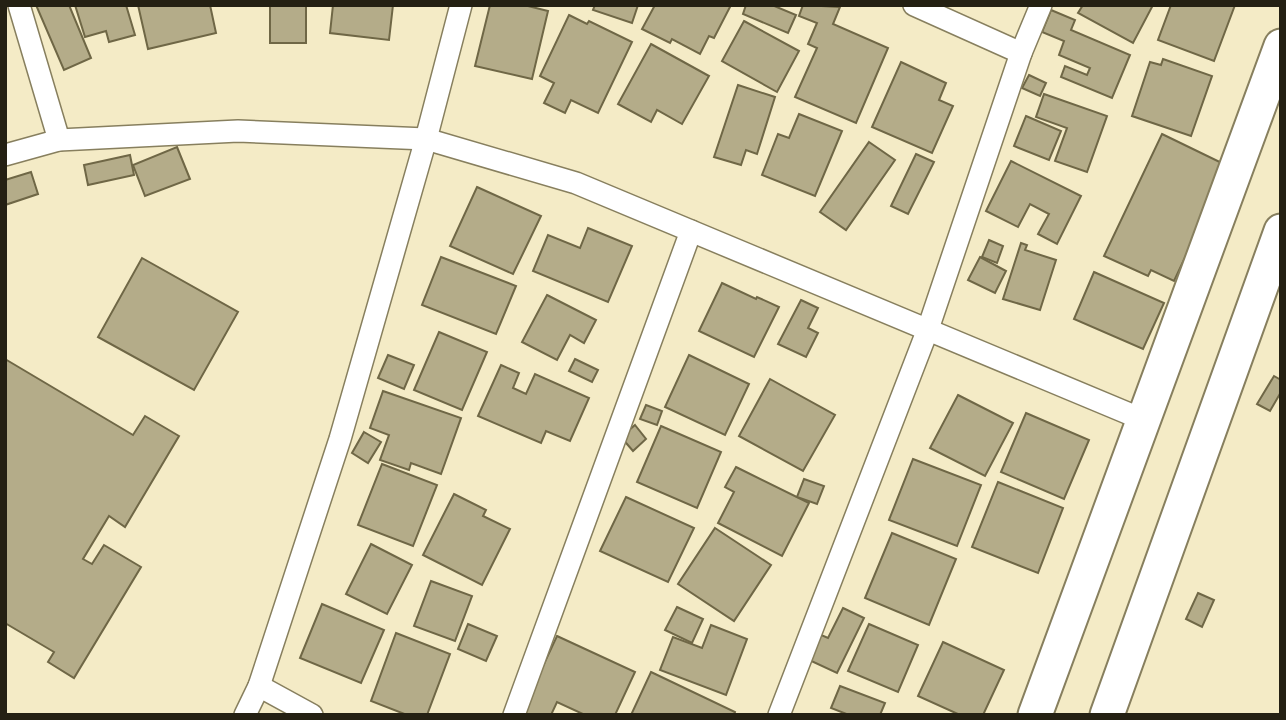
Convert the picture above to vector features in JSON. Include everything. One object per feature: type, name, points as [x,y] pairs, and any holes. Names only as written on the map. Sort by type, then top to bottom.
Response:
[{"type":"main road","points":[[1035,715],[1281,46]]},
{"type":"main road","points":[[1107,715],[1281,231]]},
{"type":"street","points":[[19,5],[59,139]]},
{"type":"street","points":[[245,715],[259,686],[340,439],[426,139],[461,5]]},
{"type":"street","points":[[914,5],[1021,53]]},
{"type":"street","points":[[779,715],[928,329],[1021,53],[1041,5]]},
{"type":"street","points":[[5,156],[59,139],[238,131],[426,139],[576,183],[1144,419]]},
{"type":"street","points":[[514,715],[691,231]]},
{"type":"street","points":[[259,686],[312,715]]},
{"type":"building","points":[[36,5],[69,5],[91,58],[64,70]]},
{"type":"building","points":[[75,5],[126,5],[135,35],[109,42],[106,31],[85,37]]},
{"type":"building","points":[[138,5],[210,5],[216,33],[148,49]]},
{"type":"building","points":[[270,5],[306,5],[306,43],[270,43]]},
{"type":"building","points":[[333,5],[393,5],[389,40],[330,33]]},
{"type":"building","points":[[490,5],[524,5],[548,11],[532,79],[475,66]]},
{"type":"building","points":[[595,5],[638,5],[632,23],[593,10]]},
{"type":"building","points":[[655,5],[731,5],[714,38],[709,36],[700,54],[672,39],[670,43],[642,29]]},
{"type":"building","points":[[746,5],[772,5],[796,15],[788,33],[743,14]]},
{"type":"building","points":[[803,5],[840,7],[833,24],[888,48],[856,123],[795,97],[817,48],[808,44],[817,23],[799,16]]},
{"type":"building","points":[[1083,5],[1153,5],[1133,43],[1078,13]]},
{"type":"building","points":[[1171,5],[1235,5],[1214,61],[1158,40]]},
{"type":"building","points":[[1051,10],[1075,20],[1071,30],[1130,55],[1112,98],[1061,77],[1065,66],[1087,75],[1090,68],[1059,55],[1064,41],[1042,32]]},
{"type":"building","points":[[569,15],[587,24],[589,21],[632,42],[598,113],[571,100],[565,113],[544,103],[554,83],[540,76]]},
{"type":"building","points":[[744,21],[799,51],[777,92],[722,61]]},
{"type":"building","points":[[651,44],[709,76],[682,124],[657,110],[651,122],[618,104]]},
{"type":"building","points":[[1163,59],[1212,76],[1191,136],[1132,116],[1150,62],[1161,65]]},
{"type":"building","points":[[901,62],[946,83],[939,100],[953,106],[932,153],[872,127]]},
{"type":"building","points":[[1029,75],[1046,83],[1040,96],[1022,88]]},
{"type":"building","points":[[738,85],[775,97],[757,154],[746,150],[741,165],[714,157]]},
{"type":"building","points":[[1044,94],[1107,116],[1087,172],[1055,161],[1067,128],[1036,117]]},
{"type":"building","points":[[799,114],[842,131],[815,196],[762,175],[778,134],[789,138]]},
{"type":"building","points":[[1026,116],[1061,131],[1049,160],[1014,146]]},
{"type":"building","points":[[1162,134],[1228,166],[1174,281],[1151,270],[1148,276],[1104,256]]},
{"type":"building","points":[[869,142],[895,160],[846,230],[820,212]]},
{"type":"building","points":[[177,147],[190,179],[145,196],[133,165]]},
{"type":"building","points":[[916,154],[934,162],[908,214],[891,206]]},
{"type":"building","points":[[130,155],[134,175],[88,185],[84,165]]},
{"type":"building","points":[[1011,161],[1081,196],[1057,244],[1038,234],[1049,214],[1030,204],[1018,227],[986,211]]},
{"type":"building","points":[[31,172],[38,194],[5,205],[5,180]]},
{"type":"building","points":[[477,187],[541,216],[513,274],[450,246]]},
{"type":"building","points":[[588,228],[632,246],[608,302],[533,271],[548,235],[580,248]]},
{"type":"building","points":[[989,240],[1003,246],[997,263],[982,257]]},
{"type":"building","points":[[1021,243],[1027,245],[1025,250],[1056,260],[1040,310],[1003,299]]},
{"type":"building","points":[[441,257],[516,286],[496,334],[422,305]]},
{"type":"building","points":[[980,257],[1006,271],[995,293],[968,280]]},
{"type":"building","points":[[142,258],[238,312],[194,390],[98,337]]},
{"type":"building","points":[[1094,272],[1164,303],[1143,349],[1074,319]]},
{"type":"building","points":[[722,283],[779,307],[754,357],[699,331]]},
{"type":"building","points":[[547,295],[596,320],[584,343],[570,335],[557,360],[522,342]]},
{"type":"building","points":[[801,300],[818,308],[808,328],[818,333],[806,357],[778,344]]},
{"type":"building","points":[[439,332],[487,352],[462,410],[414,390]]},
{"type":"building","points":[[388,355],[414,365],[404,389],[378,378]]},
{"type":"building","points":[[689,355],[749,384],[725,435],[665,407]]},
{"type":"building","points":[[5,359],[133,435],[145,416],[179,436],[125,527],[109,516],[83,559],[92,564],[104,545],[141,567],[74,678],[48,662],[54,652],[5,623]]},
{"type":"building","points":[[575,359],[598,370],[592,382],[569,371]]},
{"type":"building","points":[[501,365],[519,373],[513,388],[526,394],[535,374],[589,398],[570,441],[546,431],[541,443],[478,416]]},
{"type":"building","points":[[1274,376],[1281,380],[1281,392],[1270,411],[1257,404]]},
{"type":"building","points":[[770,379],[835,415],[803,471],[739,436]]},
{"type":"building","points":[[383,391],[461,418],[441,474],[411,463],[409,470],[380,460],[389,435],[370,428]]},
{"type":"building","points":[[958,395],[1013,423],[985,476],[930,448]]},
{"type":"building","points":[[646,405],[662,411],[657,425],[640,419]]},
{"type":"building","points":[[1026,413],[1089,440],[1064,499],[1001,472]]},
{"type":"building","points":[[635,425],[646,439],[633,451],[621,437]]},
{"type":"building","points":[[661,426],[721,452],[697,508],[637,482]]},
{"type":"building","points":[[364,432],[381,442],[368,463],[352,453]]},
{"type":"building","points":[[913,459],[981,485],[957,546],[889,520]]},
{"type":"building","points":[[382,464],[437,485],[413,546],[358,525]]},
{"type":"building","points":[[736,467],[809,503],[782,556],[718,523],[734,492],[725,487]]},
{"type":"building","points":[[804,479],[824,486],[817,504],[797,497]]},
{"type":"building","points":[[998,482],[1063,508],[1038,573],[972,547]]},
{"type":"building","points":[[454,494],[486,510],[483,516],[510,529],[482,585],[423,555]]},
{"type":"building","points":[[626,497],[694,528],[668,582],[600,551]]},
{"type":"building","points":[[715,528],[771,565],[734,621],[678,584]]},
{"type":"building","points":[[892,533],[956,559],[929,625],[865,598]]},
{"type":"building","points":[[371,544],[412,565],[387,614],[346,594]]},
{"type":"building","points":[[431,581],[472,596],[455,641],[414,626]]},
{"type":"building","points":[[1198,593],[1214,600],[1202,627],[1186,619]]},
{"type":"building","points":[[322,604],[384,630],[361,683],[300,658]]},
{"type":"building","points":[[677,607],[703,619],[692,643],[665,630]]},
{"type":"building","points":[[843,608],[864,618],[837,673],[807,659],[819,634],[828,638]]},
{"type":"building","points":[[468,624],[497,636],[486,661],[458,649]]},
{"type":"building","points":[[869,624],[918,645],[898,692],[848,671]]},
{"type":"building","points":[[711,625],[747,639],[726,695],[660,670],[673,637],[702,648]]},
{"type":"building","points":[[396,633],[450,654],[427,715],[407,715],[371,701]]},
{"type":"building","points":[[557,636],[635,672],[615,715],[585,715],[557,702],[551,715],[520,715]]},
{"type":"building","points":[[943,642],[1004,670],[983,715],[960,715],[918,696]]},
{"type":"building","points":[[651,672],[735,712],[734,715],[631,715]]},
{"type":"building","points":[[840,686],[885,703],[880,715],[849,715],[831,708]]}]
